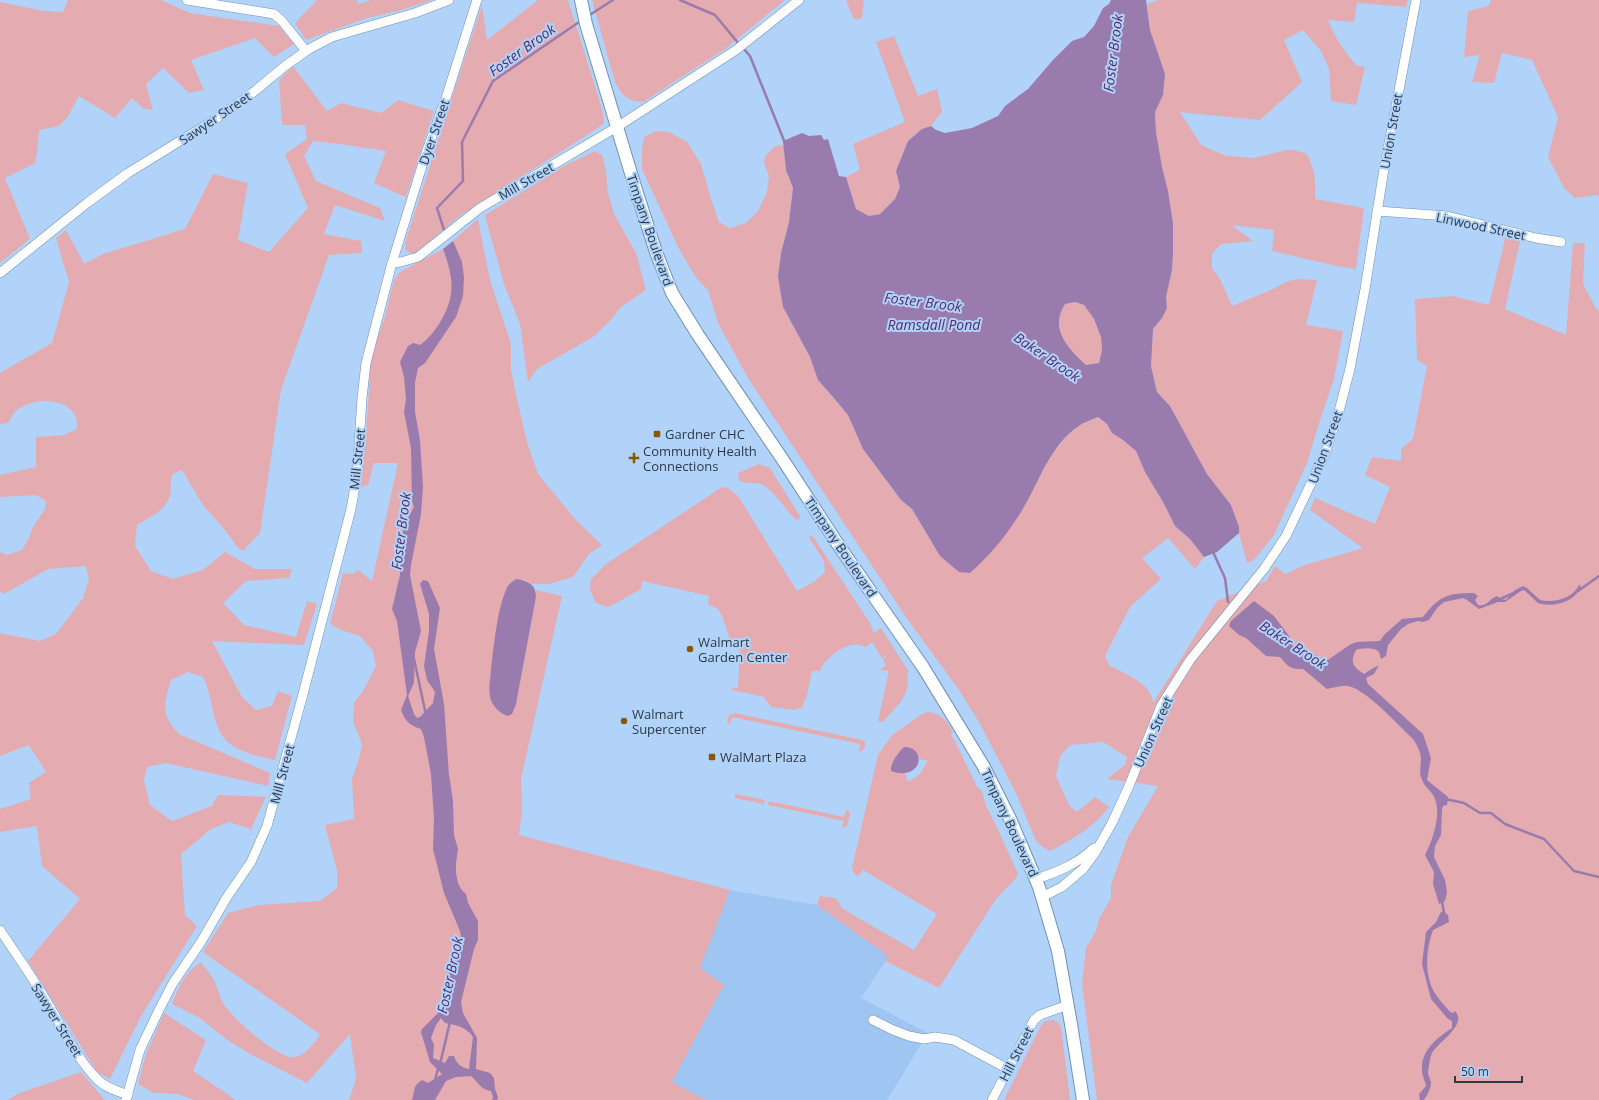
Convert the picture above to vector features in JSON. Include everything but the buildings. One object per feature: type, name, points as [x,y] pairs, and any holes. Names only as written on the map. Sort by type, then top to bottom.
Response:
[{"type":"main road","name":"Timpany Boulevard","points":[[580,0],[617,127],[656,252],[672,293],[698,335],[791,472],[839,546],[923,667],[958,722],[984,767],[1011,821],[1036,879],[1058,951],[1083,1100]]},
{"type":"street","points":[[187,0],[274,14],[282,21],[306,51]]},
{"type":"street","name":"Sawyer Street","points":[[0,273],[87,203],[128,173],[214,120],[250,95],[285,66],[319,43],[332,37],[415,13],[449,0]]},
{"type":"street","name":"Dyer Street","points":[[392,263],[426,153],[446,98],[477,0]]},
{"type":"street","name":"Mill Street","points":[[127,1097],[140,1050],[161,1006],[173,983],[201,942],[228,896],[251,862],[267,826],[351,509],[357,475],[366,363],[392,263],[418,257],[480,208],[617,127],[736,50],[799,0]]},
{"type":"street","name":"Union Street","points":[[1101,841],[1112,823],[1129,786],[1161,706],[1190,660],[1264,569],[1286,536],[1325,454],[1338,416],[1350,369],[1377,211],[1416,0]]},
{"type":"street","name":"Linwood Street","points":[[1377,211],[1447,216],[1536,238],[1561,242]]},
{"type":"street","points":[[1036,879],[1055,873],[1079,861],[1101,841]]},
{"type":"street","points":[[1042,897],[1057,891],[1083,869],[1096,853],[1101,841]]},
{"type":"street","name":"Sawyer Street","points":[[0,930],[47,1002],[63,1031],[86,1066],[97,1079],[106,1086],[127,1097]]},
{"type":"street","name":"Hill Street","points":[[992,1100],[1034,1020],[1040,1015],[1068,1005]]},
{"type":"street","points":[[874,1020],[909,1036],[924,1039],[935,1038],[954,1040],[1008,1069]]},
{"type":"shaded area","points":[[68,0],[161,0],[190,13],[279,26],[294,44],[274,57],[255,38],[191,60],[204,90],[189,93],[163,68],[146,84],[153,110],[143,108],[132,98],[115,118],[79,96],[67,118],[59,126],[39,130],[35,163],[5,178],[30,239],[0,263],[0,2],[44,11],[63,12]]},
{"type":"shaded area","points":[[317,0],[356,0],[359,4],[371,0],[432,0],[398,11],[367,18],[306,40],[295,23]]},
{"type":"shaded area","points":[[538,0],[568,0],[599,99],[604,123],[461,215],[416,253],[410,253],[406,250],[405,243],[482,5],[487,40]]},
{"type":"shaded area","points":[[592,0],[785,0],[725,49],[643,102],[626,97],[620,91],[615,82]]},
{"type":"shaded area","points":[[846,0],[864,0],[862,18],[857,20],[853,17]]},
{"type":"shaded area","points":[[1159,0],[1408,0],[1406,7],[1357,3],[1354,22],[1328,20],[1348,55],[1356,65],[1365,67],[1356,105],[1331,101],[1329,69],[1321,51],[1303,30],[1284,40],[1302,82],[1260,120],[1180,112],[1201,145],[1226,156],[1254,158],[1287,150],[1294,150],[1307,154],[1312,165],[1314,176],[1315,199],[1364,208],[1356,269],[1272,251],[1274,230],[1231,225],[1253,241],[1221,244],[1212,254],[1212,268],[1220,279],[1232,306],[1271,290],[1288,281],[1300,279],[1317,280],[1306,325],[1343,331],[1334,379],[1307,463],[1274,535],[1254,560],[1247,563],[1239,533],[1239,527],[1231,505],[1207,474],[1170,406],[1157,392],[1151,366],[1153,329],[1162,318],[1167,308],[1166,297],[1172,270],[1173,254],[1173,223],[1156,132],[1155,112],[1157,105],[1157,52],[1150,30],[1147,4]]},
{"type":"shaded area","points":[[1491,0],[1599,0],[1599,195],[1575,198],[1564,188],[1548,157],[1558,117],[1532,60],[1502,53],[1494,83],[1472,82],[1480,55],[1464,57],[1468,11],[1489,6]]},
{"type":"shaded area","points":[[894,36],[918,96],[937,89],[942,112],[931,126],[922,129],[908,141],[896,171],[900,187],[895,199],[880,214],[869,216],[856,209],[846,177],[860,170],[853,144],[905,122],[876,42]]},
{"type":"shaded area","points":[[293,66],[327,111],[341,103],[381,113],[398,100],[434,111],[406,197],[374,183],[386,151],[313,141],[304,156],[316,181],[380,208],[385,221],[335,205],[324,234],[361,241],[362,253],[329,255],[281,390],[260,533],[243,551],[238,548],[225,530],[203,505],[182,470],[173,474],[171,479],[170,496],[165,506],[137,525],[135,546],[151,571],[173,579],[203,570],[225,552],[255,569],[292,569],[289,578],[246,581],[223,603],[244,625],[296,637],[307,601],[317,604],[304,645],[212,641],[242,697],[256,710],[272,706],[278,691],[292,696],[275,760],[240,750],[226,740],[217,725],[208,689],[203,677],[188,672],[171,680],[165,708],[169,720],[179,734],[270,773],[268,786],[166,763],[147,767],[144,780],[150,805],[172,821],[212,806],[218,795],[266,797],[251,829],[229,822],[211,829],[181,854],[185,915],[197,926],[140,1018],[110,1079],[97,1072],[28,961],[80,899],[42,866],[37,826],[0,832],[0,809],[31,799],[29,783],[46,772],[29,745],[0,756],[0,633],[40,641],[56,634],[83,598],[89,579],[86,566],[48,569],[4,594],[0,591],[0,552],[7,555],[22,550],[33,527],[45,509],[46,501],[36,495],[0,497],[0,475],[36,467],[36,437],[64,435],[77,429],[77,421],[71,410],[65,405],[57,402],[40,401],[24,406],[16,411],[8,423],[0,424],[0,373],[52,343],[69,282],[56,238],[66,230],[84,264],[103,254],[185,229],[213,174],[248,183],[238,240],[269,252],[308,208],[285,154],[307,139],[305,125],[282,125],[279,80]]},
{"type":"shaded area","points":[[656,131],[669,132],[687,142],[701,164],[719,222],[730,228],[746,223],[758,211],[767,192],[769,176],[764,163],[765,156],[775,146],[784,145],[786,170],[793,188],[789,222],[781,253],[778,277],[783,307],[810,357],[818,380],[848,415],[863,449],[901,500],[912,509],[940,556],[1021,511],[1052,454],[1068,435],[1080,425],[1098,417],[1107,424],[1112,433],[1136,451],[1145,472],[1175,526],[1190,539],[1204,557],[1195,569],[1168,538],[1142,558],[1161,579],[1130,607],[1105,656],[1110,666],[1137,680],[1143,685],[1152,697],[1153,703],[1217,601],[1266,581],[1275,566],[1285,574],[1305,565],[1363,548],[1310,510],[1315,498],[1375,524],[1390,487],[1365,475],[1372,457],[1401,461],[1401,449],[1413,439],[1427,366],[1417,360],[1415,299],[1453,296],[1489,305],[1506,235],[1521,237],[1505,309],[1566,335],[1573,243],[1585,243],[1583,284],[1597,310],[1599,311],[1599,1100],[1097,1100],[1082,983],[1086,948],[1096,931],[1099,919],[1111,898],[1111,885],[1128,837],[1158,786],[1107,779],[1125,765],[1127,757],[1103,742],[1070,745],[1060,756],[1056,776],[1069,805],[1077,812],[1095,797],[1109,807],[1090,827],[1050,851],[1036,841],[1016,793],[979,722],[959,690],[906,617],[748,378],[718,323],[708,290],[697,279],[679,249],[642,169],[642,149],[644,137]]},
{"type":"shaded area","points":[[595,151],[602,155],[606,171],[608,193],[614,214],[636,253],[646,290],[620,308],[610,321],[593,337],[537,369],[528,382],[520,324],[504,284],[485,215],[564,166]]},
{"type":"shaded area","points":[[478,219],[490,280],[511,344],[511,370],[517,399],[527,442],[538,474],[576,520],[602,545],[589,554],[573,577],[549,584],[532,584],[524,580],[506,590],[494,644],[516,704],[536,597],[536,590],[562,596],[521,779],[522,812],[519,835],[730,890],[700,968],[724,985],[672,1082],[706,1100],[349,1100],[356,1079],[350,1034],[307,1083],[250,1054],[226,1039],[200,1018],[172,1004],[186,976],[201,962],[214,980],[223,1003],[243,1026],[273,1049],[290,1057],[299,1056],[308,1050],[320,1034],[203,952],[228,913],[259,905],[320,901],[337,888],[337,870],[325,825],[354,819],[352,779],[359,759],[362,744],[353,722],[354,703],[363,691],[376,666],[373,651],[360,636],[341,630],[330,624],[343,573],[353,574],[358,570],[372,581],[398,463],[374,463],[368,485],[360,487],[366,436],[371,357],[385,317],[394,280],[400,272],[443,249],[451,273],[453,288],[451,300],[457,290],[453,241]]},
{"type":"shaded area","points":[[1075,302],[1084,305],[1094,319],[1101,337],[1102,350],[1099,363],[1086,365],[1067,345],[1063,338],[1059,322],[1061,313],[1065,304]]},
{"type":"shaded area","points":[[759,464],[770,468],[801,518],[796,520],[763,485],[739,480],[738,473]]},
{"type":"shaded area","points":[[722,487],[728,488],[738,496],[797,591],[815,581],[825,572],[824,561],[809,537],[812,535],[870,623],[874,633],[881,628],[909,672],[907,673],[907,688],[902,700],[883,722],[878,721],[889,671],[880,670],[886,665],[883,659],[889,654],[882,658],[872,642],[865,647],[853,645],[839,650],[827,660],[820,671],[812,671],[806,700],[804,700],[803,707],[795,710],[771,707],[764,697],[732,690],[732,688],[738,688],[740,647],[733,647],[718,609],[708,604],[709,596],[642,581],[641,589],[611,606],[606,607],[595,602],[590,588],[591,579],[606,564]]},
{"type":"shaded area","points":[[928,712],[937,714],[946,721],[951,728],[953,732],[950,734],[955,741],[977,787],[982,791],[986,806],[1018,874],[996,899],[939,988],[885,961],[888,956],[817,905],[820,896],[836,898],[843,909],[914,950],[937,914],[863,870],[858,876],[855,875],[852,868],[878,755],[892,735],[922,714]],"holes":[[[904,747],[915,752],[920,759],[928,761],[919,775],[908,782],[905,773],[891,770],[898,755]]]},
{"type":"shaded area","points":[[735,713],[862,740],[865,742],[865,747],[862,751],[859,751],[860,744],[732,717],[730,724],[728,723],[727,720],[729,715]]},
{"type":"shaded area","points":[[735,794],[765,800],[764,804],[735,798]]},
{"type":"shaded area","points":[[769,801],[844,817],[846,810],[849,811],[850,814],[847,826],[842,828],[844,821],[768,805]]},
{"type":"shaded area","points":[[730,890],[817,905],[889,956],[861,998],[928,1033],[887,1100],[706,1100],[672,1082],[724,985],[699,968]]},
{"type":"shaded area","points":[[164,1013],[206,1040],[193,1071],[236,1100],[194,1100],[178,1094],[154,1093],[138,1084],[146,1054]]},
{"type":"shaded area","points":[[1053,1020],[1058,1022],[1061,1027],[1070,1100],[1004,1100],[1040,1027],[1045,1021]]},
{"type":"shaded area","points":[[81,1072],[105,1100],[8,1100],[17,1094]]},
{"type":"water","name":"Ramsdall Pond","points":[[1111,0],[1146,0],[1150,30],[1165,74],[1163,95],[1155,112],[1156,132],[1173,223],[1173,254],[1172,270],[1166,297],[1167,308],[1162,318],[1153,329],[1151,366],[1157,392],[1170,406],[1207,474],[1231,505],[1239,527],[1239,533],[1217,552],[1204,557],[1190,539],[1175,526],[1145,472],[1136,451],[1112,433],[1107,424],[1098,417],[1086,422],[1069,434],[1052,454],[1021,512],[992,552],[970,573],[959,572],[940,556],[912,509],[901,500],[863,449],[848,415],[818,380],[810,357],[783,307],[778,277],[781,253],[789,222],[793,188],[786,170],[783,141],[802,133],[809,136],[821,135],[824,140],[828,139],[839,176],[846,177],[856,209],[869,216],[880,214],[895,199],[900,187],[896,171],[908,141],[922,129],[931,126],[936,130],[945,133],[972,128],[998,116],[1005,106],[1028,89],[1072,41],[1084,37],[1094,26],[1103,8],[1109,4]],"holes":[[[1075,302],[1084,305],[1094,319],[1101,337],[1102,350],[1099,363],[1086,365],[1067,345],[1060,330],[1059,322],[1065,304]]]},
{"type":"water","points":[[453,241],[462,262],[464,278],[463,296],[456,317],[425,363],[418,368],[415,383],[415,412],[420,440],[423,487],[421,514],[410,575],[421,631],[415,652],[414,683],[408,696],[414,714],[417,718],[420,717],[433,703],[435,692],[427,680],[424,666],[429,631],[429,614],[420,584],[423,580],[428,581],[440,608],[434,649],[444,704],[449,775],[453,801],[454,835],[458,849],[456,873],[458,883],[466,894],[468,903],[478,921],[478,940],[474,949],[461,1002],[463,1013],[477,1038],[476,1069],[490,1073],[494,1078],[495,1089],[498,1097],[497,1100],[492,1100],[493,1097],[491,1091],[482,1087],[471,1076],[456,1077],[446,1081],[435,1100],[412,1100],[415,1087],[418,1083],[422,1080],[428,1083],[442,1074],[430,1062],[421,1032],[422,1029],[439,1012],[451,966],[462,941],[460,931],[444,893],[433,849],[434,819],[431,774],[424,737],[421,729],[408,722],[401,710],[407,695],[397,621],[392,609],[400,575],[400,553],[404,525],[414,507],[412,501],[411,448],[404,412],[406,399],[404,377],[400,362],[408,346],[413,343],[420,345],[426,340],[445,314],[452,288],[447,260],[443,249]],"holes":[[[441,1018],[445,1023],[461,1027],[473,1037],[469,1069],[459,1065],[454,1056],[449,1056],[445,1063],[433,1058],[434,1045],[431,1038],[436,1025]]]},
{"type":"water","points":[[516,579],[533,586],[536,597],[516,704],[512,714],[508,716],[499,711],[492,703],[489,693],[489,686],[500,608],[507,588],[510,583]]},
{"type":"water","points":[[1579,585],[1581,586],[1578,592],[1569,600],[1550,605],[1538,603],[1524,590],[1505,602],[1498,602],[1479,609],[1463,598],[1444,602],[1437,608],[1429,620],[1408,624],[1401,629],[1388,645],[1386,656],[1381,659],[1377,650],[1364,648],[1356,650],[1354,654],[1353,661],[1355,667],[1364,674],[1379,665],[1374,674],[1366,678],[1368,684],[1423,734],[1431,758],[1427,780],[1448,797],[1447,805],[1443,806],[1442,809],[1441,835],[1435,846],[1434,857],[1445,880],[1447,892],[1445,901],[1439,904],[1433,884],[1434,872],[1425,855],[1436,825],[1436,802],[1433,795],[1422,780],[1420,772],[1420,754],[1413,739],[1364,694],[1348,686],[1327,689],[1303,669],[1295,669],[1290,667],[1280,657],[1266,656],[1246,638],[1239,635],[1229,626],[1231,621],[1254,601],[1274,616],[1289,636],[1294,650],[1307,651],[1318,655],[1320,658],[1320,663],[1322,664],[1351,644],[1357,642],[1380,641],[1384,635],[1402,619],[1423,617],[1439,600],[1451,595],[1474,593],[1478,596],[1475,600],[1478,605],[1484,605],[1497,596],[1506,600],[1515,590],[1523,586],[1540,600],[1551,601],[1567,597],[1576,590]]},
{"type":"water","points":[[904,747],[912,748],[916,752],[919,757],[918,763],[915,768],[909,772],[901,773],[891,771],[893,761]]},
{"type":"water","points":[[1443,911],[1448,915],[1449,922],[1433,930],[1429,945],[1427,969],[1434,992],[1450,1012],[1453,1013],[1455,1011],[1458,1016],[1458,1022],[1451,1033],[1432,1053],[1428,1074],[1431,1082],[1430,1087],[1424,1100],[1420,1100],[1419,1094],[1426,1086],[1422,1072],[1424,1056],[1436,1040],[1452,1028],[1452,1021],[1448,1019],[1431,999],[1422,964],[1426,932],[1436,922]]},
{"type":"waterway","name":"Foster Brook","points":[[588,16],[613,0]]},
{"type":"waterway","name":"Foster Brook","points":[[680,0],[715,15],[739,44]]},
{"type":"waterway","name":"Foster Brook","points":[[445,233],[437,208],[463,181],[462,142],[493,81],[582,20]]},
{"type":"waterway","name":"Foster Brook","points":[[743,48],[750,56],[785,143]]},
{"type":"waterway","name":"Baker Brook","points":[[1213,552],[1225,578],[1228,602]]},
{"type":"waterway","points":[[1578,591],[1599,576]]},
{"type":"waterway","points":[[1498,600],[1514,593]]},
{"type":"waterway","name":"Foster Brook","points":[[414,659],[426,715]]},
{"type":"waterway","points":[[1445,799],[1464,803],[1480,813],[1491,813],[1505,824],[1544,839],[1574,871],[1599,877]]},
{"type":"waterway","name":"Baker Brook","points":[[1442,901],[1444,913]]},
{"type":"waterway","name":"Foster Brook","points":[[440,1064],[450,1022]]},
{"type":"waterway","name":"Foster Brook","points":[[435,1081],[438,1068]]},
{"type":"place","name":"Gardner CHC","points":[[657,434]]},
{"type":"place","name":"Community Health Connections","points":[[634,458]]},
{"type":"place","name":"Walmart Garden Center","points":[[690,649]]},
{"type":"place","name":"Walmart Supercenter","points":[[624,721]]},
{"type":"place","name":"WalMart Plaza","points":[[712,757]]}]
